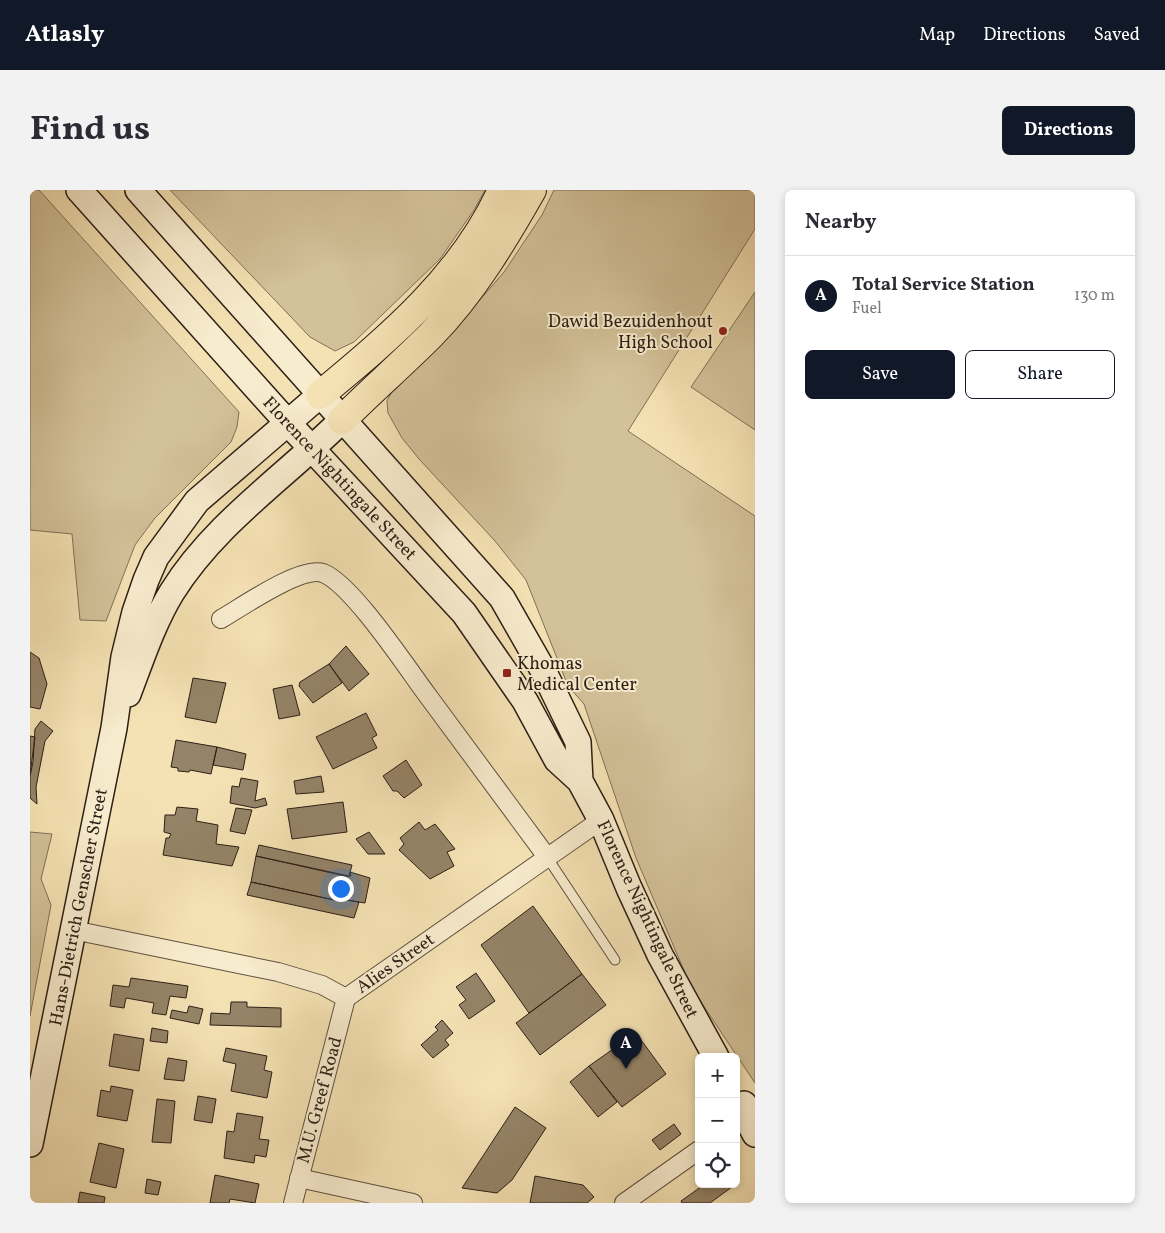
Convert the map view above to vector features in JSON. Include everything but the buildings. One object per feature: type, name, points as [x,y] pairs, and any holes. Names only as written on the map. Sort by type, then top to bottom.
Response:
[{"type":"highway","points":[[320,395],[389,338],[423,305],[463,256],[491,215],[502,190]]},
{"type":"highway","points":[[342,420],[431,334],[459,301],[494,254],[532,190]]},
{"type":"main road","name":"Florence Nightingale Street","points":[[79,190],[287,422],[464,613],[525,701],[557,760],[580,781],[601,820],[629,888],[660,955],[714,1053]]},
{"type":"main road","name":"Florence Nightingale Street","points":[[138,190],[502,598],[543,670],[578,742],[580,781]]},
{"type":"main road","name":"Hans-Dietrich Genscher Street","points":[[30,1144],[114,728],[124,658],[135,612],[156,557],[197,501],[320,395]]},
{"type":"main road","name":"Hans-Dietrich Genscher Street","points":[[114,728],[149,639],[172,592],[196,559],[223,528],[342,420]]},
{"type":"street","points":[[221,619],[286,582],[309,572],[322,573],[341,584],[375,625],[547,857]]},
{"type":"street","name":"Alies Street","points":[[73,930],[278,972],[322,985],[346,998],[601,820]]},
{"type":"street","name":"M.U. Greef Road","points":[[293,1203],[346,998]]},
{"type":"street","points":[[624,1203],[695,1153]]},
{"type":"street","points":[[299,1178],[414,1203]]},
{"type":"lane","points":[[547,857],[615,960]]},
{"type":"shaded area","points":[[30,190],[39,190],[239,412],[237,427],[231,442],[155,518],[135,545],[106,621],[80,620],[72,534],[30,530]]},
{"type":"shaded area","points":[[170,190],[485,190],[474,210],[440,259],[354,342],[335,351],[310,337]]},
{"type":"shaded area","points":[[554,190],[755,190],[755,229],[628,431],[755,516],[755,1083],[740,1060],[740,1053],[735,1053],[691,987],[636,858],[584,704],[568,686],[526,580],[495,541],[419,459],[402,438],[388,413],[387,401],[394,387],[444,341],[504,272],[542,215]]},
{"type":"shaded area","points":[[755,292],[755,430],[691,387]]},
{"type":"shaded area","points":[[30,832],[52,834],[41,879],[51,905],[30,1016]]},
{"type":"place","name":"Dawid Bezuidenhout High School","points":[[723,331]]},
{"type":"place","name":"Khomas Medical Center","points":[[507,673]]},
{"type":"place","name":"Total Service Station","points":[[626,1069]]}]
